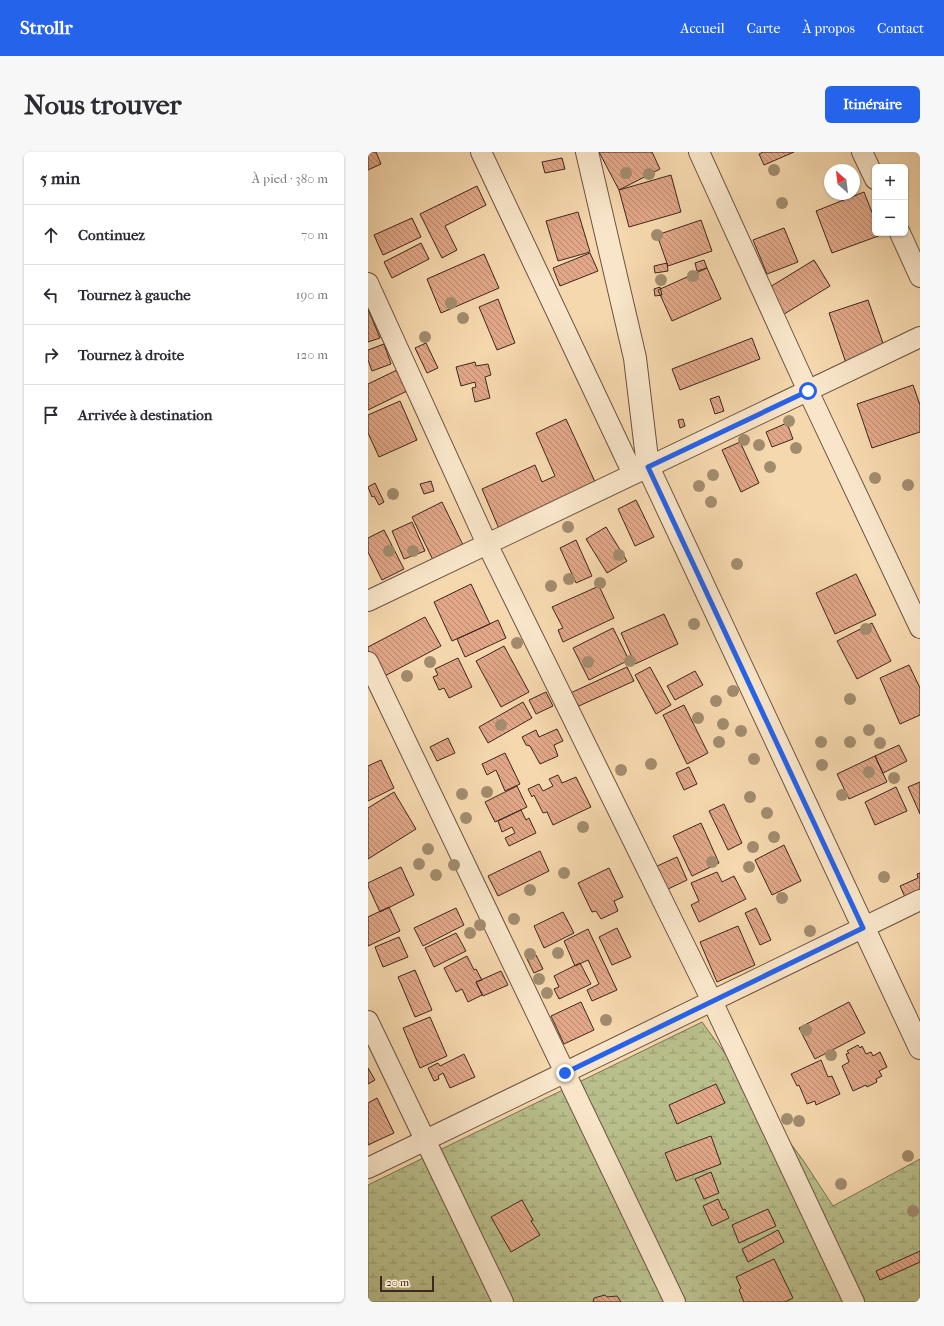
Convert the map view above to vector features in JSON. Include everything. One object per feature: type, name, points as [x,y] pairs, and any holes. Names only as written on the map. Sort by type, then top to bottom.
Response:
[{"type":"street","points":[[481,152],[640,471],[920,1048]]},
{"type":"street","points":[[587,152],[635,358],[640,471]]},
{"type":"street","points":[[699,152],[808,391],[920,628]]},
{"type":"street","points":[[862,152],[872,173]]},
{"type":"street","points":[[901,236],[920,277]]},
{"type":"street","points":[[368,284],[487,544],[712,1001],[854,1302]]},
{"type":"street","points":[[368,601],[920,337]]},
{"type":"street","points":[[368,662],[675,1302]]},
{"type":"street","points":[[368,1168],[920,900]]},
{"type":"street","points":[[368,1021],[503,1302]]},
{"type":"green space","points":[[702,1022],[805,1163],[833,1206],[920,1159],[920,1302],[368,1302],[368,1185]]},
{"type":"building","points":[[368,152],[376,152],[381,164],[368,170]]},
{"type":"building","points":[[599,152],[652,152],[660,169],[619,190]]},
{"type":"building","points":[[763,152],[794,152],[764,165],[759,154]]},
{"type":"building","points":[[562,158],[565,169],[545,173],[542,162]]},
{"type":"building","points":[[671,175],[681,212],[629,227],[619,190]]},
{"type":"building","points":[[477,186],[486,205],[445,226],[457,250],[442,258],[420,214]]},
{"type":"building","points":[[864,192],[872,212],[872,236],[878,236],[832,253],[816,211],[844,200],[860,200],[860,194]]},
{"type":"building","points":[[578,212],[590,252],[558,261],[546,221]]},
{"type":"building","points":[[412,218],[421,237],[383,255],[374,235]]},
{"type":"building","points":[[701,220],[712,251],[668,266],[657,235]]},
{"type":"building","points":[[784,228],[798,262],[767,274],[753,240]]},
{"type":"building","points":[[421,243],[429,259],[392,278],[384,262]]},
{"type":"building","points":[[590,253],[598,271],[560,286],[553,268]]},
{"type":"building","points":[[484,254],[499,288],[441,313],[427,279]]},
{"type":"building","points":[[704,260],[707,268],[697,271],[695,263]]},
{"type":"building","points":[[814,260],[830,286],[781,316],[765,290]]},
{"type":"building","points":[[667,263],[668,271],[655,273],[654,266]]},
{"type":"building","points":[[707,268],[721,299],[672,321],[658,290]]},
{"type":"building","points":[[660,287],[662,295],[655,296],[654,289]]},
{"type":"building","points":[[498,299],[515,343],[497,350],[479,307]]},
{"type":"building","points":[[868,300],[885,349],[846,363],[829,313]]},
{"type":"building","points":[[368,309],[380,338],[368,342]]},
{"type":"building","points":[[752,338],[760,359],[680,390],[672,369]]},
{"type":"building","points":[[426,343],[438,368],[427,373],[415,348]]},
{"type":"building","points":[[384,344],[391,364],[372,371],[368,360],[368,350]]},
{"type":"building","points":[[475,362],[476,366],[488,364],[491,375],[485,377],[490,398],[475,402],[472,388],[476,387],[475,382],[461,386],[456,367]]},
{"type":"building","points":[[397,370],[407,391],[368,410],[368,384]]},
{"type":"building","points":[[913,385],[920,405],[920,432],[872,448],[857,404]]},
{"type":"building","points":[[719,396],[724,411],[715,414],[710,399]]},
{"type":"building","points":[[400,401],[417,440],[379,457],[368,433],[368,415]]},
{"type":"building","points":[[566,419],[597,486],[500,531],[482,489],[535,465],[542,482],[555,476],[536,433]]},
{"type":"building","points":[[683,419],[685,426],[680,428],[678,420]]},
{"type":"building","points":[[787,423],[793,439],[772,447],[766,432]]},
{"type":"building","points":[[740,442],[759,483],[741,492],[722,450]]},
{"type":"building","points":[[431,481],[434,491],[424,494],[420,484]]},
{"type":"building","points":[[375,483],[384,502],[379,505],[374,496],[372,497],[368,487]]},
{"type":"building","points":[[636,500],[654,537],[635,546],[618,509]]},
{"type":"building","points":[[442,502],[463,545],[433,560],[412,517]]},
{"type":"building","points":[[412,522],[425,551],[404,559],[392,531]]},
{"type":"building","points":[[606,527],[627,561],[607,573],[586,539]]},
{"type":"building","points":[[384,530],[404,569],[382,580],[368,552],[368,538]]},
{"type":"building","points":[[576,540],[592,576],[576,583],[560,548]]},
{"type":"building","points":[[856,574],[876,615],[835,634],[816,593]]},
{"type":"building","points":[[471,584],[490,624],[452,641],[434,602]]},
{"type":"building","points":[[599,586],[614,618],[563,642],[558,630],[563,628],[552,607]]},
{"type":"building","points":[[664,614],[678,644],[635,664],[621,633]]},
{"type":"building","points":[[425,617],[441,646],[381,678],[368,653],[368,647]]},
{"type":"building","points":[[498,620],[506,638],[465,657],[457,639]]},
{"type":"building","points":[[872,623],[891,661],[857,679],[837,641]]},
{"type":"building","points":[[613,628],[629,660],[589,680],[573,648]]},
{"type":"building","points":[[504,646],[529,692],[501,707],[476,661]]},
{"type":"building","points":[[458,658],[472,687],[449,698],[444,688],[439,690],[433,677],[438,675],[435,669]]},
{"type":"building","points":[[909,665],[920,688],[920,715],[900,724],[880,678]]},
{"type":"building","points":[[627,667],[634,681],[570,710],[564,696]]},
{"type":"building","points":[[650,667],[671,705],[656,714],[635,675]]},
{"type":"building","points":[[695,671],[703,685],[675,700],[667,686]]},
{"type":"building","points":[[546,692],[553,706],[536,714],[529,700]]},
{"type":"building","points":[[523,702],[532,718],[488,743],[479,727]]},
{"type":"building","points":[[684,705],[708,753],[687,764],[663,715]]},
{"type":"building","points":[[557,729],[563,741],[554,745],[558,756],[540,764],[530,746],[526,745],[522,737],[536,730],[539,737]]},
{"type":"building","points":[[448,738],[455,753],[437,761],[430,747]]},
{"type":"building","points":[[899,745],[907,761],[883,773],[875,756]]},
{"type":"building","points":[[505,753],[520,784],[505,791],[496,770],[487,775],[482,764]]},
{"type":"building","points":[[875,756],[887,782],[849,799],[837,774]]},
{"type":"building","points":[[381,760],[394,788],[368,801],[368,766]]},
{"type":"building","points":[[689,767],[697,784],[684,790],[676,773]]},
{"type":"building","points":[[558,775],[562,783],[576,777],[591,807],[553,825],[547,812],[543,813],[534,795],[532,797],[528,789],[539,784],[543,791],[553,786],[549,779]]},
{"type":"building","points":[[920,782],[920,814],[908,787]]},
{"type":"building","points":[[517,786],[527,807],[495,822],[485,802]]},
{"type":"building","points":[[896,787],[907,811],[875,825],[865,802]]},
{"type":"building","points":[[394,792],[416,829],[368,859],[368,808]]},
{"type":"building","points":[[724,804],[742,843],[728,850],[709,811]]},
{"type":"building","points":[[521,810],[526,820],[529,818],[536,833],[509,846],[505,838],[515,833],[512,827],[502,832],[498,821]]},
{"type":"building","points":[[701,823],[719,863],[692,876],[673,836]]},
{"type":"building","points":[[784,845],[801,881],[772,895],[755,860]]},
{"type":"building","points":[[540,851],[549,871],[498,896],[488,876]]},
{"type":"building","points":[[677,857],[687,880],[666,890],[655,867]]},
{"type":"building","points":[[401,867],[414,895],[380,912],[368,883]]},
{"type":"building","points":[[609,868],[623,897],[614,901],[618,911],[601,919],[596,911],[592,912],[578,883]]},
{"type":"building","points":[[717,872],[722,882],[734,876],[746,899],[699,922],[691,905],[699,901],[691,883]]},
{"type":"building","points":[[920,873],[920,890],[905,897],[900,886],[918,878],[917,874]]},
{"type":"building","points":[[389,907],[400,931],[368,946],[368,917]]},
{"type":"building","points":[[456,908],[464,925],[423,946],[414,928]]},
{"type":"building","points":[[756,908],[771,940],[760,945],[745,913]]},
{"type":"building","points":[[563,912],[574,933],[544,948],[534,926]]},
{"type":"building","points":[[738,926],[755,965],[717,982],[700,942]]},
{"type":"building","points":[[617,928],[631,957],[612,965],[599,937]]},
{"type":"building","points":[[588,929],[617,990],[592,1001],[587,990],[599,984],[588,960],[575,966],[564,941]]},
{"type":"building","points":[[456,933],[466,951],[434,967],[425,948]]},
{"type":"building","points":[[399,937],[408,957],[383,967],[375,947]]},
{"type":"building","points":[[536,955],[543,969],[534,973],[527,959]]},
{"type":"building","points":[[467,956],[474,970],[476,969],[482,980],[476,982],[482,995],[468,1002],[462,989],[456,992],[444,968]]},
{"type":"building","points":[[580,963],[591,984],[559,999],[554,989],[559,987],[554,976]]},
{"type":"building","points":[[415,970],[432,1010],[415,1017],[398,977]]},
{"type":"building","points":[[501,971],[508,985],[483,996],[476,982]]},
{"type":"building","points":[[581,1002],[594,1030],[564,1044],[551,1016]]},
{"type":"building","points":[[849,1002],[865,1033],[815,1059],[799,1028]]},
{"type":"building","points":[[430,1017],[447,1056],[420,1068],[403,1028]]},
{"type":"building","points":[[858,1045],[860,1048],[862,1046],[866,1054],[871,1052],[873,1056],[880,1052],[887,1067],[879,1071],[882,1076],[876,1079],[877,1082],[853,1091],[842,1066],[849,1062],[846,1054],[849,1053],[847,1051]]},
{"type":"building","points":[[464,1054],[475,1077],[450,1088],[443,1073],[438,1076],[439,1079],[434,1081],[428,1068],[438,1063],[440,1066]]},
{"type":"building","points":[[821,1060],[828,1077],[832,1076],[840,1094],[816,1105],[815,1101],[807,1104],[799,1085],[797,1086],[791,1074]]},
{"type":"building","points":[[368,1068],[375,1080],[368,1084]]},
{"type":"building","points":[[716,1084],[725,1103],[677,1124],[669,1105]]},
{"type":"building","points":[[377,1098],[394,1133],[368,1145],[368,1103]]},
{"type":"building","points":[[711,1136],[721,1164],[676,1181],[665,1153]]},
{"type":"building","points":[[711,1172],[719,1193],[704,1199],[695,1179]]},
{"type":"building","points":[[718,1199],[729,1218],[712,1226],[703,1206]]},
{"type":"building","points":[[522,1200],[533,1220],[531,1221],[540,1235],[511,1252],[491,1217]]},
{"type":"building","points":[[768,1209],[776,1226],[739,1243],[732,1225]]},
{"type":"building","points":[[778,1230],[784,1242],[748,1262],[742,1249]]},
{"type":"building","points":[[920,1251],[920,1262],[880,1280],[876,1271]]},
{"type":"building","points":[[774,1259],[793,1298],[785,1302],[744,1302],[739,1290],[741,1288],[736,1277]]},
{"type":"building","points":[[605,1295],[607,1297],[617,1296],[621,1302],[593,1302],[594,1298]]},
{"type":"route","points":[[565,1073],[863,928],[648,467],[808,391]]}]
